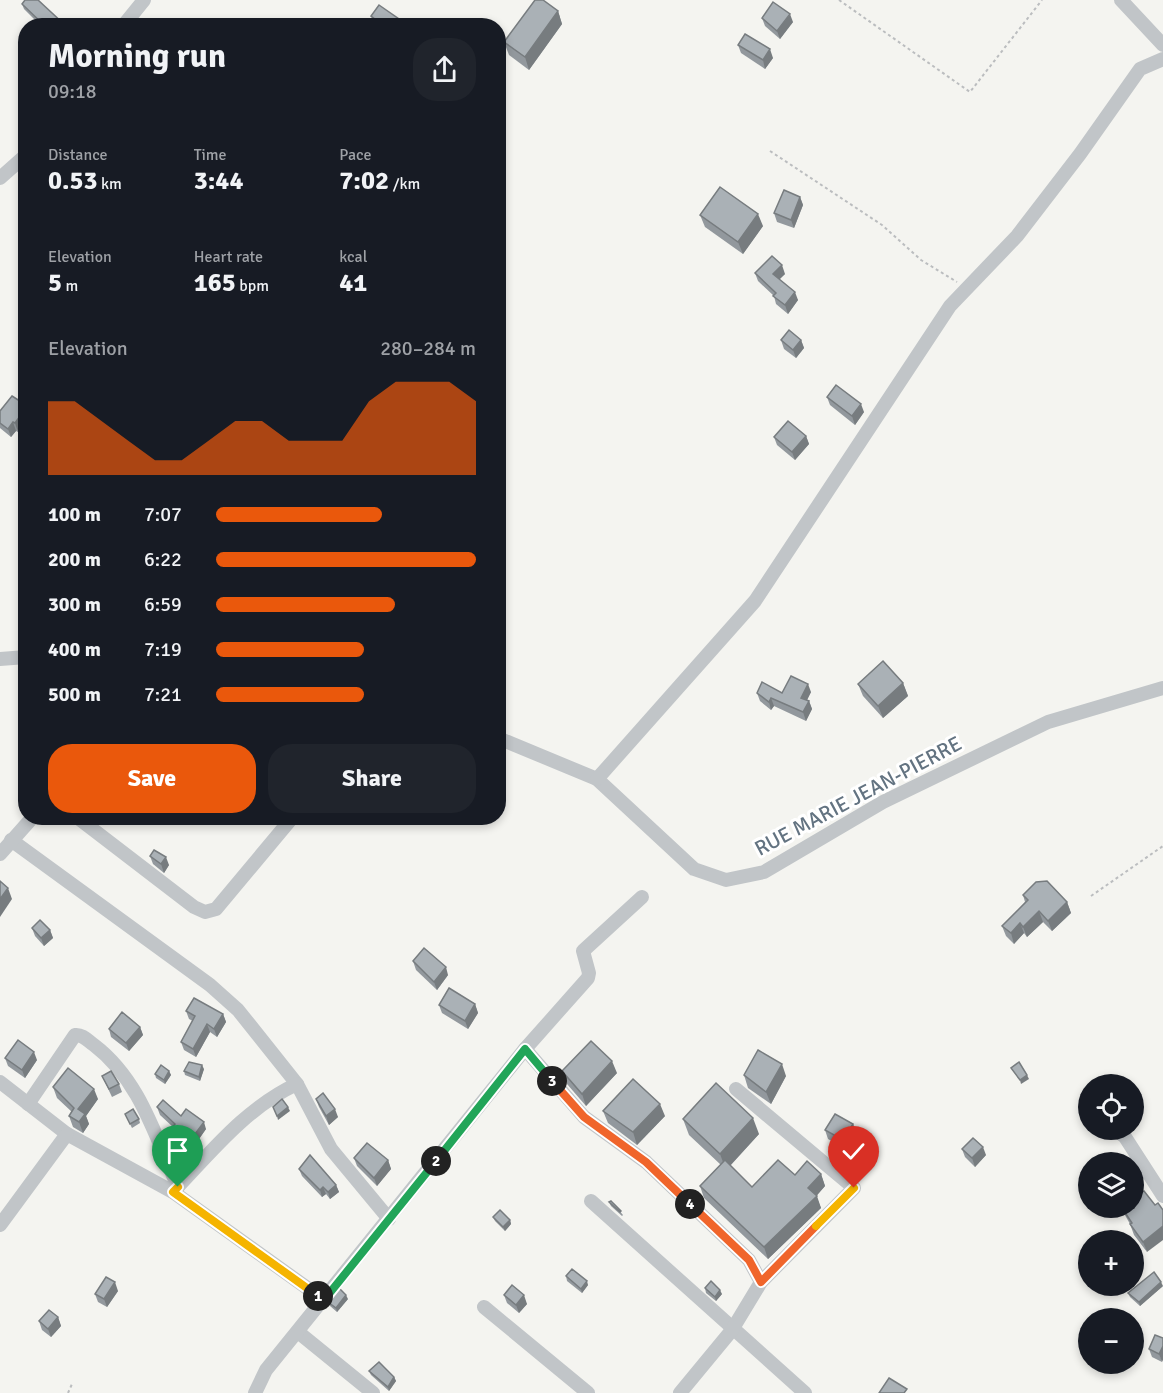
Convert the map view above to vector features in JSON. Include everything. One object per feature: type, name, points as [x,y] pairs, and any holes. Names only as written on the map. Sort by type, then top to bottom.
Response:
[{"type":"street","points":[[129,18],[144,0]]},
{"type":"street","points":[[1121,0],[1163,45]]},
{"type":"street","points":[[597,779],[755,601],[950,306],[1017,236],[1080,154],[1140,69],[1163,59]]},
{"type":"street","points":[[0,178],[18,162]]},
{"type":"street","points":[[0,659],[18,658]]},
{"type":"street","name":"RUE MARIE JEAN-PIERRE","points":[[506,741],[597,779],[694,869],[726,880],[765,872],[883,802],[1048,722],[1163,688]]},
{"type":"street","points":[[0,854],[25,825]]},
{"type":"street","points":[[87,825],[194,908],[205,912],[216,909],[286,825]]},
{"type":"street","points":[[11,840],[210,985],[238,1010],[297,1084],[331,1149],[388,1220]]},
{"type":"street","points":[[255,1393],[266,1370],[525,1049],[588,978],[583,951],[642,897]]},
{"type":"street","points":[[28,1104],[75,1035],[81,1035],[109,1056],[134,1088],[175,1189]]},
{"type":"street","points":[[525,1049],[584,1117],[646,1162],[749,1260],[761,1282]]},
{"type":"street","points":[[0,1082],[67,1134],[175,1189],[324,1300]]},
{"type":"street","points":[[175,1189],[241,1122],[276,1094],[297,1084]]},
{"type":"street","points":[[680,1393],[732,1330],[761,1282],[854,1188],[736,1089]]},
{"type":"street","points":[[0,1225],[67,1134]]},
{"type":"street","points":[[1127,1140],[1163,1196]]},
{"type":"street","points":[[591,1201],[732,1330],[805,1393]]},
{"type":"street","points":[[484,1307],[588,1393]]},
{"type":"street","points":[[298,1332],[373,1393]]},
{"type":"path","points":[[839,0],[970,92],[1042,0]]},
{"type":"path","points":[[770,151],[882,225],[921,260],[968,288]]},
{"type":"path","points":[[1091,896],[1163,846]]},
{"type":"path","points":[[68,1393],[72,1384]]},
{"type":"building","points":[[25,0],[38,0],[57,18],[37,18],[22,4]]},
{"type":"building","points":[[535,0],[543,0],[558,11],[525,57],[506,43],[506,39]]},
{"type":"building","points":[[773,2],[790,14],[777,31],[762,18]]},
{"type":"building","points":[[379,5],[398,18],[374,18],[371,16]]},
{"type":"building","points":[[745,34],[770,49],[763,60],[738,45]]},
{"type":"building","points":[[720,187],[758,214],[738,242],[700,215]]},
{"type":"building","points":[[784,190],[800,197],[791,220],[774,213]]},
{"type":"building","points":[[772,256],[782,265],[773,274],[795,292],[785,305],[773,296],[776,293],[755,273]]},
{"type":"building","points":[[789,330],[801,340],[793,350],[781,340]]},
{"type":"building","points":[[836,385],[861,404],[852,416],[827,397]]},
{"type":"building","points":[[12,396],[18,400],[18,419],[8,429],[0,423],[0,411]]},
{"type":"building","points":[[788,421],[806,436],[792,452],[774,437]]},
{"type":"building","points":[[883,661],[903,683],[878,706],[858,684]]},
{"type":"building","points":[[791,676],[808,684],[801,698],[809,701],[803,712],[771,698],[769,702],[757,693],[762,682],[782,693]]},
{"type":"building","points":[[154,850],[166,857],[161,864],[150,856]]},
{"type":"building","points":[[0,881],[8,888],[0,899]]},
{"type":"building","points":[[1047,881],[1067,902],[1048,921],[1039,911],[1023,927],[1020,923],[1011,933],[1002,926],[1028,900],[1023,895],[1036,882]]},
{"type":"building","points":[[40,920],[50,930],[41,938],[32,928]]},
{"type":"building","points":[[424,948],[446,967],[434,982],[413,961]]},
{"type":"building","points":[[449,988],[475,1004],[465,1021],[439,1005]]},
{"type":"building","points":[[194,998],[223,1014],[214,1029],[207,1024],[193,1049],[181,1042],[195,1016],[186,1011]]},
{"type":"building","points":[[122,1012],[140,1027],[126,1043],[109,1029]]},
{"type":"building","points":[[18,1040],[34,1052],[22,1070],[5,1058]]},
{"type":"building","points":[[591,1041],[612,1061],[582,1094],[562,1071]]},
{"type":"building","points":[[758,1050],[782,1064],[766,1092],[744,1075]]},
{"type":"building","points":[[189,1062],[202,1065],[199,1077],[184,1071]]},
{"type":"building","points":[[1019,1062],[1027,1075],[1020,1080],[1011,1068]]},
{"type":"building","points":[[161,1065],[169,1071],[164,1080],[155,1074]]},
{"type":"building","points":[[68,1068],[94,1089],[78,1109],[85,1114],[79,1122],[69,1116],[74,1108],[53,1087]]},
{"type":"building","points":[[111,1071],[119,1084],[109,1089],[102,1076]]},
{"type":"building","points":[[633,1079],[660,1104],[633,1132],[603,1111]]},
{"type":"building","points":[[716,1083],[753,1118],[720,1154],[683,1119]]},
{"type":"building","points":[[323,1093],[335,1109],[326,1116],[316,1099]]},
{"type":"building","points":[[282,1099],[288,1107],[277,1116],[273,1107]]},
{"type":"building","points":[[163,1100],[181,1116],[186,1109],[204,1122],[189,1142],[171,1129],[175,1124],[157,1107]]},
{"type":"building","points":[[133,1109],[139,1119],[130,1124],[125,1114]]},
{"type":"building","points":[[835,1114],[853,1124],[843,1140],[825,1130]]},
{"type":"building","points":[[973,1138],[983,1147],[972,1158],[962,1149]]},
{"type":"building","points":[[367,1143],[388,1160],[374,1178],[354,1158]]},
{"type":"building","points":[[310,1155],[336,1185],[328,1192],[323,1187],[320,1190],[299,1169]]},
{"type":"building","points":[[725,1160],[752,1187],[778,1160],[795,1175],[807,1161],[821,1174],[808,1188],[817,1196],[764,1247],[700,1186]]},
{"type":"building","points":[[1144,1191],[1155,1205],[1158,1203],[1163,1210],[1163,1226],[1144,1241],[1144,1230],[1134,1230],[1130,1224],[1132,1223],[1129,1218],[1144,1218]]},
{"type":"building","points":[[611,1201],[621,1211],[620,1212],[609,1202]]},
{"type":"building","points":[[500,1210],[510,1220],[503,1227],[493,1217]]},
{"type":"building","points":[[572,1269],[587,1281],[581,1289],[566,1276]]},
{"type":"building","points":[[1154,1272],[1161,1282],[1139,1302],[1132,1296],[1144,1296],[1144,1280]]},
{"type":"building","points":[[106,1277],[115,1282],[104,1299],[95,1294]]},
{"type":"building","points":[[711,1281],[720,1290],[715,1297],[705,1288]]},
{"type":"building","points":[[512,1285],[524,1295],[516,1305],[504,1295]]},
{"type":"building","points":[[339,1288],[346,1295],[336,1308],[328,1302]]},
{"type":"building","points":[[49,1310],[58,1317],[48,1329],[39,1321]]},
{"type":"building","points":[[1155,1335],[1163,1338],[1163,1346],[1159,1354],[1149,1349]]},
{"type":"building","points":[[379,1362],[394,1377],[388,1387],[369,1371]]},
{"type":"building","points":[[889,1378],[907,1389],[904,1393],[879,1393]]},
{"type":"route","points":[[178,1187],[173,1192],[324,1300],[525,1049],[584,1117],[646,1162],[749,1260],[761,1282],[854,1188]]}]
